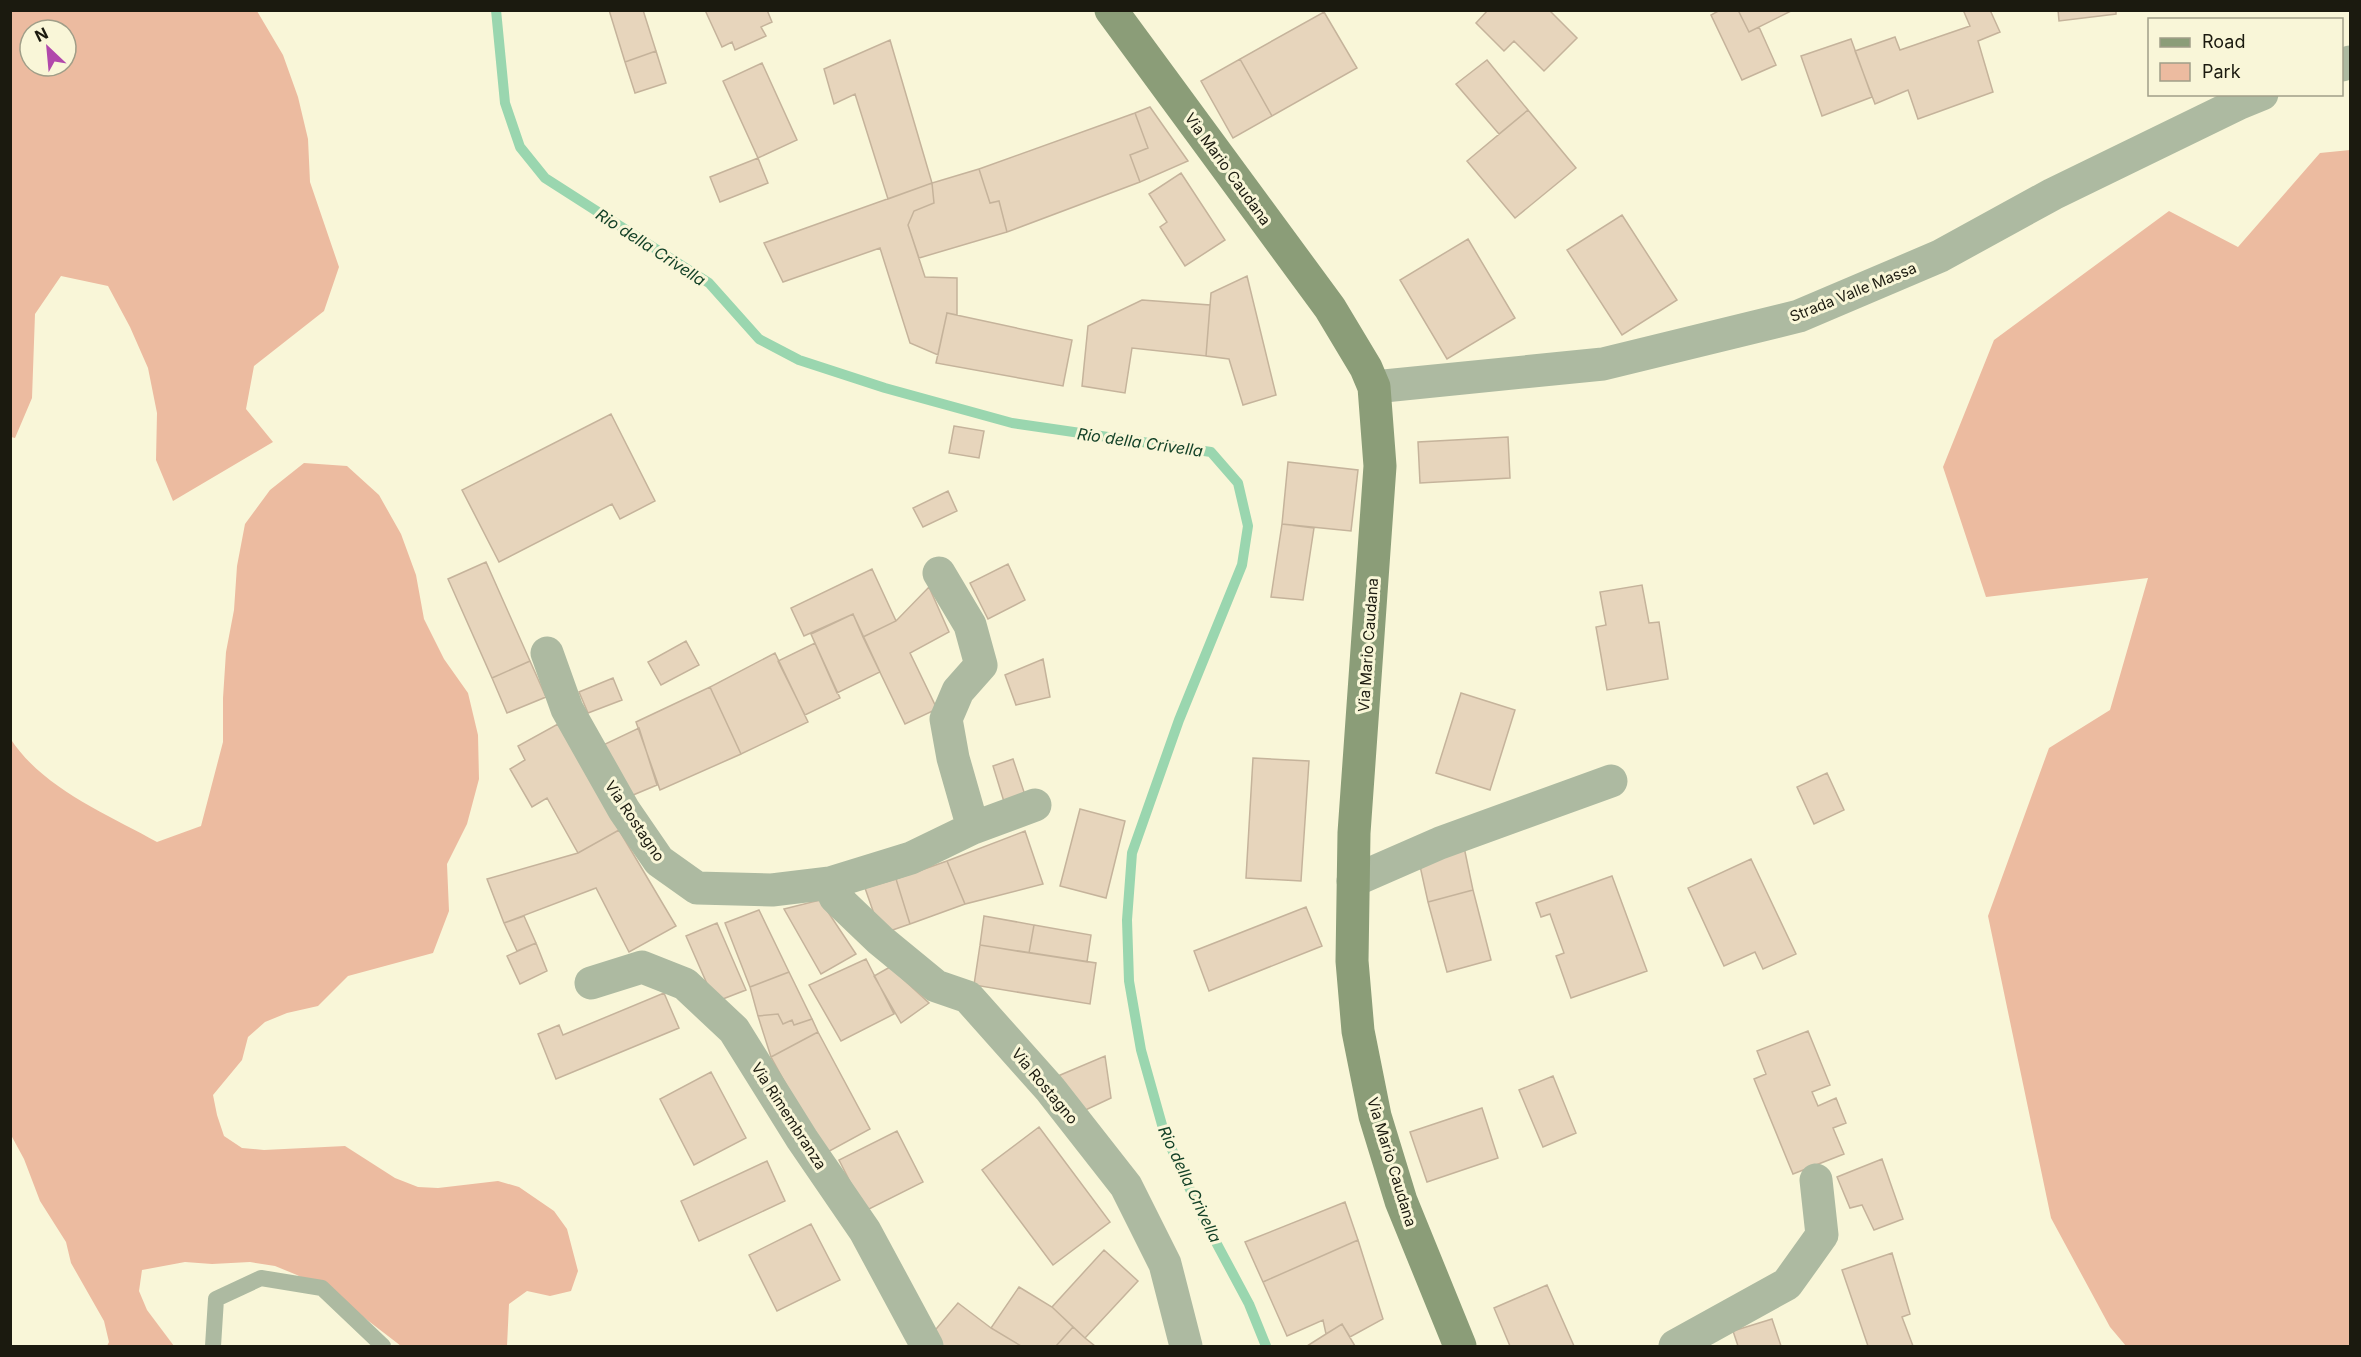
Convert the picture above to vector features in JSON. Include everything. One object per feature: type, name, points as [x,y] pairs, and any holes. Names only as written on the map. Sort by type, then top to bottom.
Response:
[{"type":"main road","name":"Via Mario Caudana","points":[[1111,10],[1330,308],[1366,368],[1374,387],[1380,466],[1354,833],[1352,961],[1358,1031],[1375,1116],[1401,1201],[1460,1347]]},
{"type":"street","name":"Strada Valle Massa","points":[[1374,387],[1604,364],[1799,316],[1940,256],[2053,194],[2257,96]]},
{"type":"street","points":[[939,573],[970,625],[981,665],[958,691],[946,718],[953,758],[973,828]]},
{"type":"street","name":"Via Rostagno","points":[[548,653],[567,709],[624,810],[659,861],[698,888],[772,890],[830,883],[911,858],[973,828],[1035,805]]},
{"type":"street","points":[[1353,881],[1440,843],[1611,781]]},
{"type":"street","name":"Via Rostagno","points":[[830,883],[835,897],[880,940],[936,986],[968,997],[1050,1089],[1126,1186],[1165,1264],[1186,1347]]},
{"type":"street","name":"Via Rimembranza","points":[[591,983],[642,967],[685,984],[734,1030],[802,1139],[865,1231],[927,1347]]},
{"type":"street","points":[[1675,1347],[1787,1284],[1822,1235],[1816,1180]]},
{"type":"lane","points":[[213,1347],[216,1299],[261,1278],[322,1288],[383,1347]]},
{"type":"green space","points":[[10,11],[257,11],[283,55],[298,97],[308,139],[310,182],[339,267],[324,311],[254,366],[246,409],[273,442],[173,501],[156,460],[157,413],[148,368],[130,327],[108,286],[61,276],[35,314],[32,398],[15,438],[11,437]]},
{"type":"green space","points":[[2350,150],[2350,1346],[2126,1346],[2110,1327],[2051,1218],[1988,916],[2049,748],[2110,710],[2148,578],[1986,597],[1943,467],[1994,340],[2169,211],[2238,247],[2320,153]]},
{"type":"green space","points":[[304,463],[347,466],[379,495],[401,534],[416,575],[424,619],[444,659],[468,693],[478,735],[479,779],[467,824],[447,864],[449,911],[433,953],[348,976],[318,1006],[287,1013],[265,1022],[248,1037],[242,1060],[213,1095],[217,1115],[224,1136],[242,1148],[264,1150],[345,1146],[395,1178],[418,1187],[438,1188],[498,1181],[519,1187],[554,1211],[567,1229],[578,1271],[571,1291],[550,1296],[527,1291],[509,1304],[507,1346],[401,1346],[336,1296],[275,1266],[250,1262],[212,1264],[185,1262],[142,1270],[139,1291],[147,1310],[174,1346],[107,1346],[109,1342],[104,1321],[71,1263],[66,1242],[40,1201],[24,1159],[11,1135],[10,738],[23,756],[57,785],[97,810],[157,842],[201,826],[223,742],[226,652],[245,524],[270,490]]},
{"type":"building","points":[[609,10],[643,10],[656,51],[625,62]]},
{"type":"building","points":[[705,10],[767,10],[772,22],[761,27],[766,36],[735,50],[732,42],[722,47]]},
{"type":"building","points":[[1488,10],[1549,10],[1577,38],[1544,71],[1514,41],[1504,51],[1476,23]]},
{"type":"building","points":[[1720,10],[1738,10],[1749,32],[1759,27],[1776,65],[1742,80],[1711,15]]},
{"type":"building","points":[[1738,10],[1793,10],[1749,32]]},
{"type":"building","points":[[1990,10],[2000,32],[1978,41],[1993,92],[1918,119],[1908,90],[1875,104],[1855,51],[1895,37],[1900,50],[1970,26],[1964,12]]},
{"type":"building","points":[[2058,10],[2116,10],[2116,14],[2059,21]]},
{"type":"building","points":[[1324,12],[1357,68],[1272,116],[1240,59]]},
{"type":"building","points":[[1851,39],[1872,97],[1822,116],[1801,56]]},
{"type":"building","points":[[890,40],[932,183],[888,199],[855,94],[834,104],[824,69]]},
{"type":"building","points":[[656,51],[666,83],[635,93],[625,62]]},
{"type":"building","points":[[1240,59],[1272,116],[1233,138],[1201,81]]},
{"type":"building","points":[[1487,60],[1528,110],[1499,134],[1456,84]]},
{"type":"building","points":[[762,63],[797,140],[758,158],[723,81]]},
{"type":"building","points":[[1150,107],[1188,161],[1140,182],[1130,155],[1148,148],[1135,113]]},
{"type":"building","points":[[1528,110],[1576,168],[1515,218],[1467,161]]},
{"type":"building","points":[[1135,113],[1148,148],[1130,155],[1140,182],[1007,232],[999,201],[990,203],[979,169]]},
{"type":"building","points":[[758,158],[768,183],[720,202],[710,177]]},
{"type":"building","points":[[979,169],[990,203],[999,201],[1007,232],[919,258],[908,225],[914,211],[934,203],[932,183]]},
{"type":"building","points":[[1181,173],[1225,240],[1185,266],[1160,227],[1167,222],[1149,194]]},
{"type":"building","points":[[932,183],[934,203],[914,211],[908,225],[925,277],[957,278],[957,315],[947,313],[938,355],[910,343],[880,248],[783,282],[764,243]]},
{"type":"building","points":[[1622,215],[1677,300],[1622,335],[1567,250]]},
{"type":"building","points":[[1468,239],[1515,318],[1447,359],[1400,280]]},
{"type":"building","points":[[1247,276],[1276,395],[1243,405],[1229,359],[1206,356],[1211,293]]},
{"type":"building","points":[[1142,300],[1210,305],[1206,356],[1132,348],[1125,393],[1082,386],[1088,326]]},
{"type":"building","points":[[947,313],[1072,340],[1063,386],[936,363]]},
{"type":"building","points":[[611,414],[655,501],[620,519],[612,504],[499,562],[462,490]]},
{"type":"building","points":[[954,426],[984,431],[979,458],[949,453]]},
{"type":"building","points":[[1508,437],[1510,478],[1420,483],[1418,442]]},
{"type":"building","points":[[1288,462],[1358,470],[1351,531],[1282,524]]},
{"type":"building","points":[[948,491],[957,511],[923,527],[913,508]]},
{"type":"building","points":[[1282,524],[1314,528],[1303,600],[1271,597]]},
{"type":"building","points":[[486,562],[530,661],[492,678],[448,579]]},
{"type":"building","points":[[1008,564],[1025,600],[988,619],[970,583]]},
{"type":"building","points":[[872,569],[896,621],[863,637],[853,614],[804,636],[791,608]]},
{"type":"building","points":[[1642,585],[1649,623],[1659,622],[1668,679],[1607,690],[1596,627],[1606,625],[1600,592]]},
{"type":"building","points":[[929,587],[949,632],[910,653],[937,709],[905,724],[863,637],[896,621]]},
{"type":"building","points":[[853,614],[880,672],[837,693],[811,634]]},
{"type":"building","points":[[686,641],[699,665],[661,685],[648,662]]},
{"type":"building","points":[[815,643],[840,698],[805,715],[778,661]]},
{"type":"building","points":[[775,653],[808,722],[741,754],[710,687]]},
{"type":"building","points":[[1043,659],[1050,697],[1016,705],[1005,675]]},
{"type":"building","points":[[530,661],[546,697],[507,713],[492,678]]},
{"type":"building","points":[[613,678],[622,700],[588,713],[579,692]]},
{"type":"building","points":[[710,687],[741,754],[660,790],[636,722]]},
{"type":"building","points":[[1461,693],[1515,710],[1490,790],[1436,773]]},
{"type":"building","points":[[558,724],[619,830],[578,853],[547,798],[532,807],[510,769],[525,760],[518,746]]},
{"type":"building","points":[[639,728],[657,785],[626,798],[601,746]]},
{"type":"building","points":[[1253,758],[1309,761],[1301,881],[1246,878]]},
{"type":"building","points":[[1013,759],[1026,798],[1005,805],[993,766]]},
{"type":"building","points":[[1827,773],[1844,810],[1814,824],[1797,787]]},
{"type":"building","points":[[1080,809],[1125,821],[1106,898],[1060,886]]},
{"type":"building","points":[[619,830],[676,926],[629,952],[596,888],[504,923],[487,879],[578,853]]},
{"type":"building","points":[[1025,831],[1043,884],[965,904],[947,861]]},
{"type":"building","points":[[1464,847],[1473,890],[1428,902],[1420,866]]},
{"type":"building","points":[[1751,859],[1796,954],[1763,969],[1755,952],[1724,966],[1688,888]]},
{"type":"building","points":[[947,861],[965,904],[910,924],[896,879]]},
{"type":"building","points":[[1612,876],[1647,971],[1571,998],[1556,956],[1564,953],[1550,914],[1541,917],[1536,903]]},
{"type":"building","points":[[896,879],[910,924],[881,934],[865,888]]},
{"type":"building","points":[[1473,890],[1491,960],[1447,972],[1428,902]]},
{"type":"building","points":[[820,900],[856,954],[821,974],[784,909]]},
{"type":"building","points":[[1306,907],[1322,946],[1209,991],[1194,951]]},
{"type":"building","points":[[759,910],[789,972],[750,987],[725,923]]},
{"type":"building","points":[[524,916],[536,943],[517,951],[504,923]]},
{"type":"building","points":[[984,916],[1034,925],[1029,953],[980,945]]},
{"type":"building","points":[[717,923],[746,990],[715,1002],[686,936]]},
{"type":"building","points":[[1034,925],[1091,935],[1087,962],[1029,953]]},
{"type":"building","points":[[536,943],[547,971],[520,984],[507,956]]},
{"type":"building","points":[[980,945],[1096,963],[1090,1004],[974,985]]},
{"type":"building","points":[[866,959],[894,1014],[841,1041],[809,985]]},
{"type":"building","points":[[890,967],[929,1003],[901,1023],[874,976]]},
{"type":"building","points":[[789,972],[812,1019],[794,1025],[792,1020],[783,1024],[778,1014],[758,1016],[750,987]]},
{"type":"building","points":[[664,993],[679,1028],[556,1079],[538,1034],[559,1025],[563,1035]]},
{"type":"building","points":[[778,1014],[783,1024],[792,1020],[794,1025],[812,1019],[818,1032],[771,1057],[758,1016]]},
{"type":"building","points":[[1808,1031],[1830,1085],[1812,1092],[1818,1106],[1836,1098],[1846,1123],[1833,1128],[1844,1154],[1793,1174],[1754,1079],[1766,1074],[1757,1051]]},
{"type":"building","points":[[818,1032],[870,1129],[824,1154],[771,1057]]},
{"type":"building","points":[[1105,1056],[1111,1098],[1077,1114],[1058,1076]]},
{"type":"building","points":[[711,1072],[746,1138],[694,1165],[660,1099]]},
{"type":"building","points":[[1553,1076],[1576,1133],[1543,1147],[1519,1090]]},
{"type":"building","points":[[1482,1108],[1498,1158],[1427,1182],[1410,1132]]},
{"type":"building","points":[[1039,1127],[1110,1222],[1053,1265],[982,1170]]},
{"type":"building","points":[[897,1131],[923,1182],[865,1211],[839,1160]]},
{"type":"building","points":[[1882,1159],[1903,1219],[1874,1230],[1862,1205],[1850,1208],[1837,1177]]},
{"type":"building","points":[[767,1161],[785,1201],[699,1241],[681,1201]]},
{"type":"building","points":[[1345,1202],[1358,1240],[1263,1282],[1245,1242]]},
{"type":"building","points":[[811,1224],[840,1280],[777,1311],[749,1255]]},
{"type":"building","points":[[1358,1240],[1383,1319],[1350,1337],[1342,1324],[1326,1334],[1323,1320],[1287,1336],[1263,1282]]},
{"type":"building","points":[[1104,1250],[1138,1281],[1085,1338],[1052,1307]]},
{"type":"building","points":[[1892,1253],[1910,1314],[1902,1317],[1913,1346],[1868,1346],[1842,1270]]},
{"type":"building","points":[[1547,1285],[1574,1346],[1510,1346],[1494,1308]]},
{"type":"building","points":[[1019,1287],[1052,1307],[1073,1327],[1056,1346],[1021,1346],[991,1328]]},
{"type":"building","points":[[958,1303],[991,1328],[1021,1346],[938,1346],[931,1335]]},
{"type":"building","points":[[1772,1319],[1781,1346],[1738,1346],[1733,1331]]},
{"type":"building","points":[[1342,1324],[1355,1346],[1307,1346],[1326,1334]]},
{"type":"building","points":[[1073,1327],[1085,1338],[1095,1346],[1056,1346]]},
{"type":"waterway","name":"Rio della Crivella","points":[[496,10],[505,103],[520,147],[545,178],[709,283],[759,339],[799,360],[885,388],[1012,423],[1211,452],[1238,483],[1248,526],[1242,565],[1179,720],[1132,853],[1127,920],[1129,981],[1141,1050],[1164,1132],[1203,1218],[1249,1304],[1266,1346]]}]
